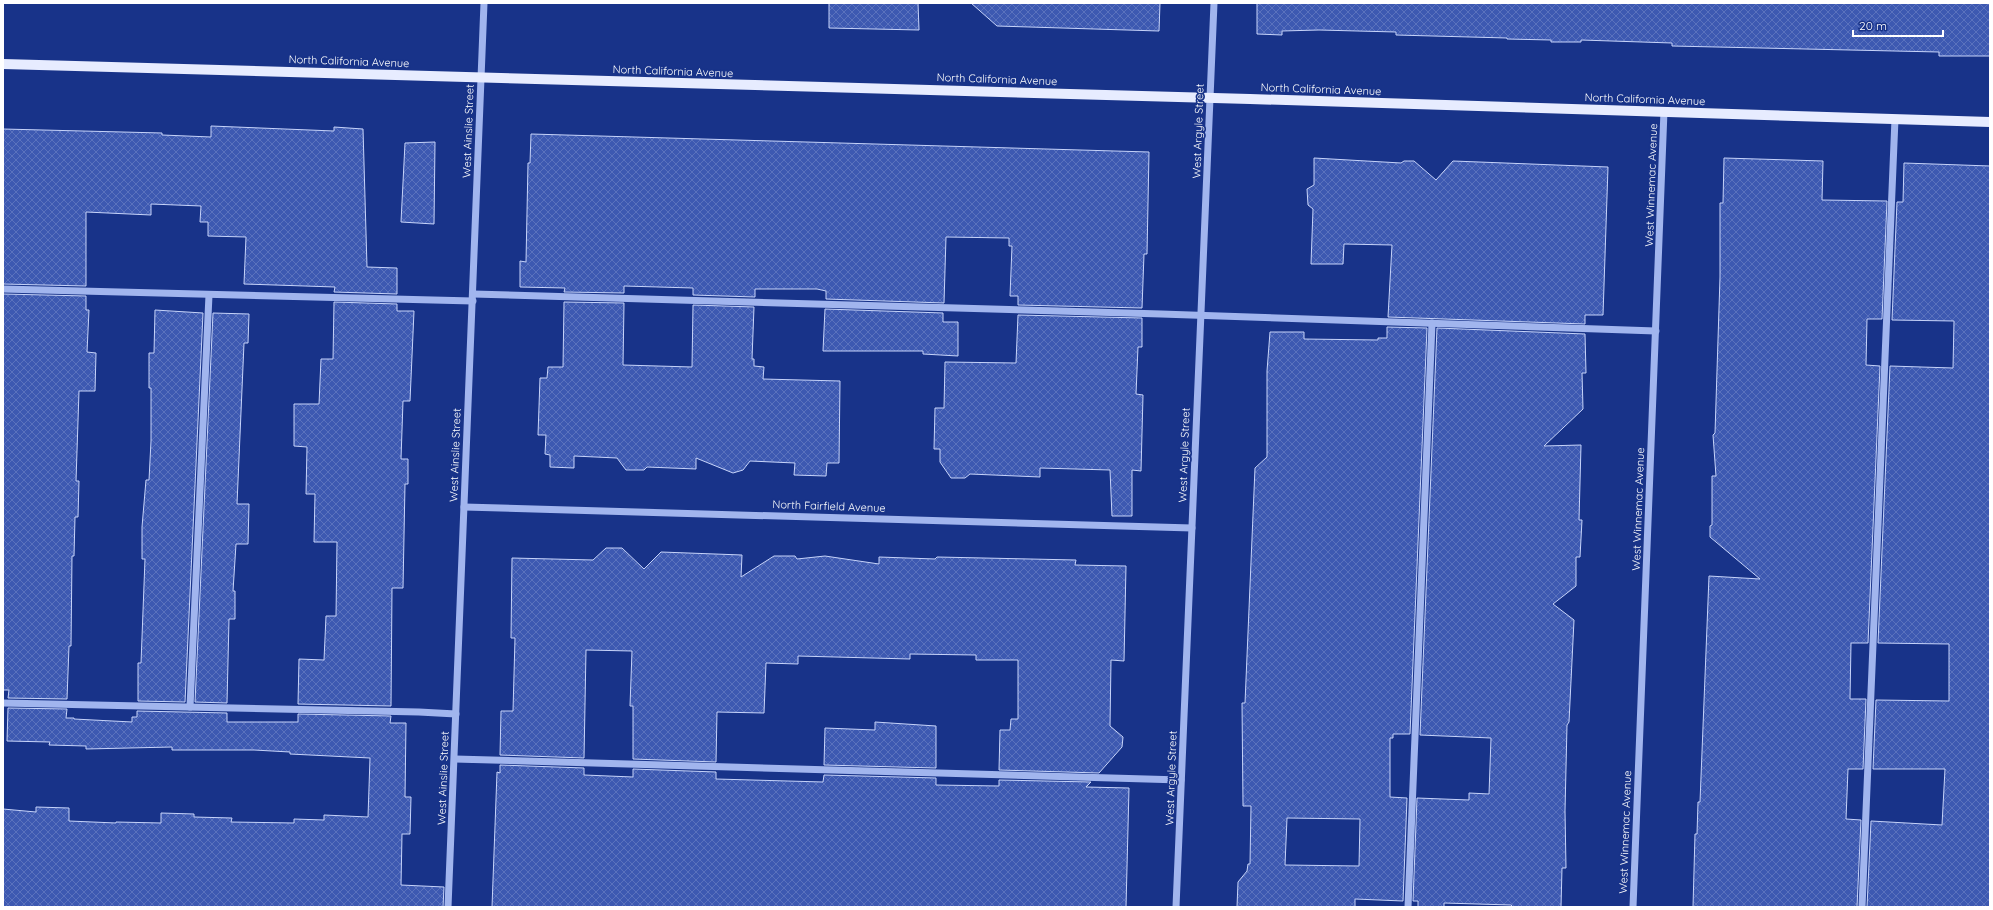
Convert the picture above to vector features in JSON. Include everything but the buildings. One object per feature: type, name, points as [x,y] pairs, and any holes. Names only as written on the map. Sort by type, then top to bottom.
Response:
[{"type":"main road","name":"North California Avenue","points":[[3,64],[1664,111],[1990,122]]},
{"type":"street","name":"West Ainslie Street","points":[[448,907],[484,3]]},
{"type":"street","name":"West Argyle Street","points":[[1176,907],[1214,3]]},
{"type":"street","name":"West Winnemac Avenue","points":[[1633,907],[1664,111]]},
{"type":"street","points":[[1862,907],[1895,119]]},
{"type":"street","points":[[3,289],[209,295],[473,298],[1201,315],[1656,331]]},
{"type":"street","points":[[190,707],[209,295]]},
{"type":"street","points":[[1408,907],[1432,323]]},
{"type":"street","name":"North Fairfield Avenue","points":[[464,507],[1192,528]]},
{"type":"street","points":[[3,703],[456,714]]},
{"type":"street","points":[[455,759],[1182,780]]}]
